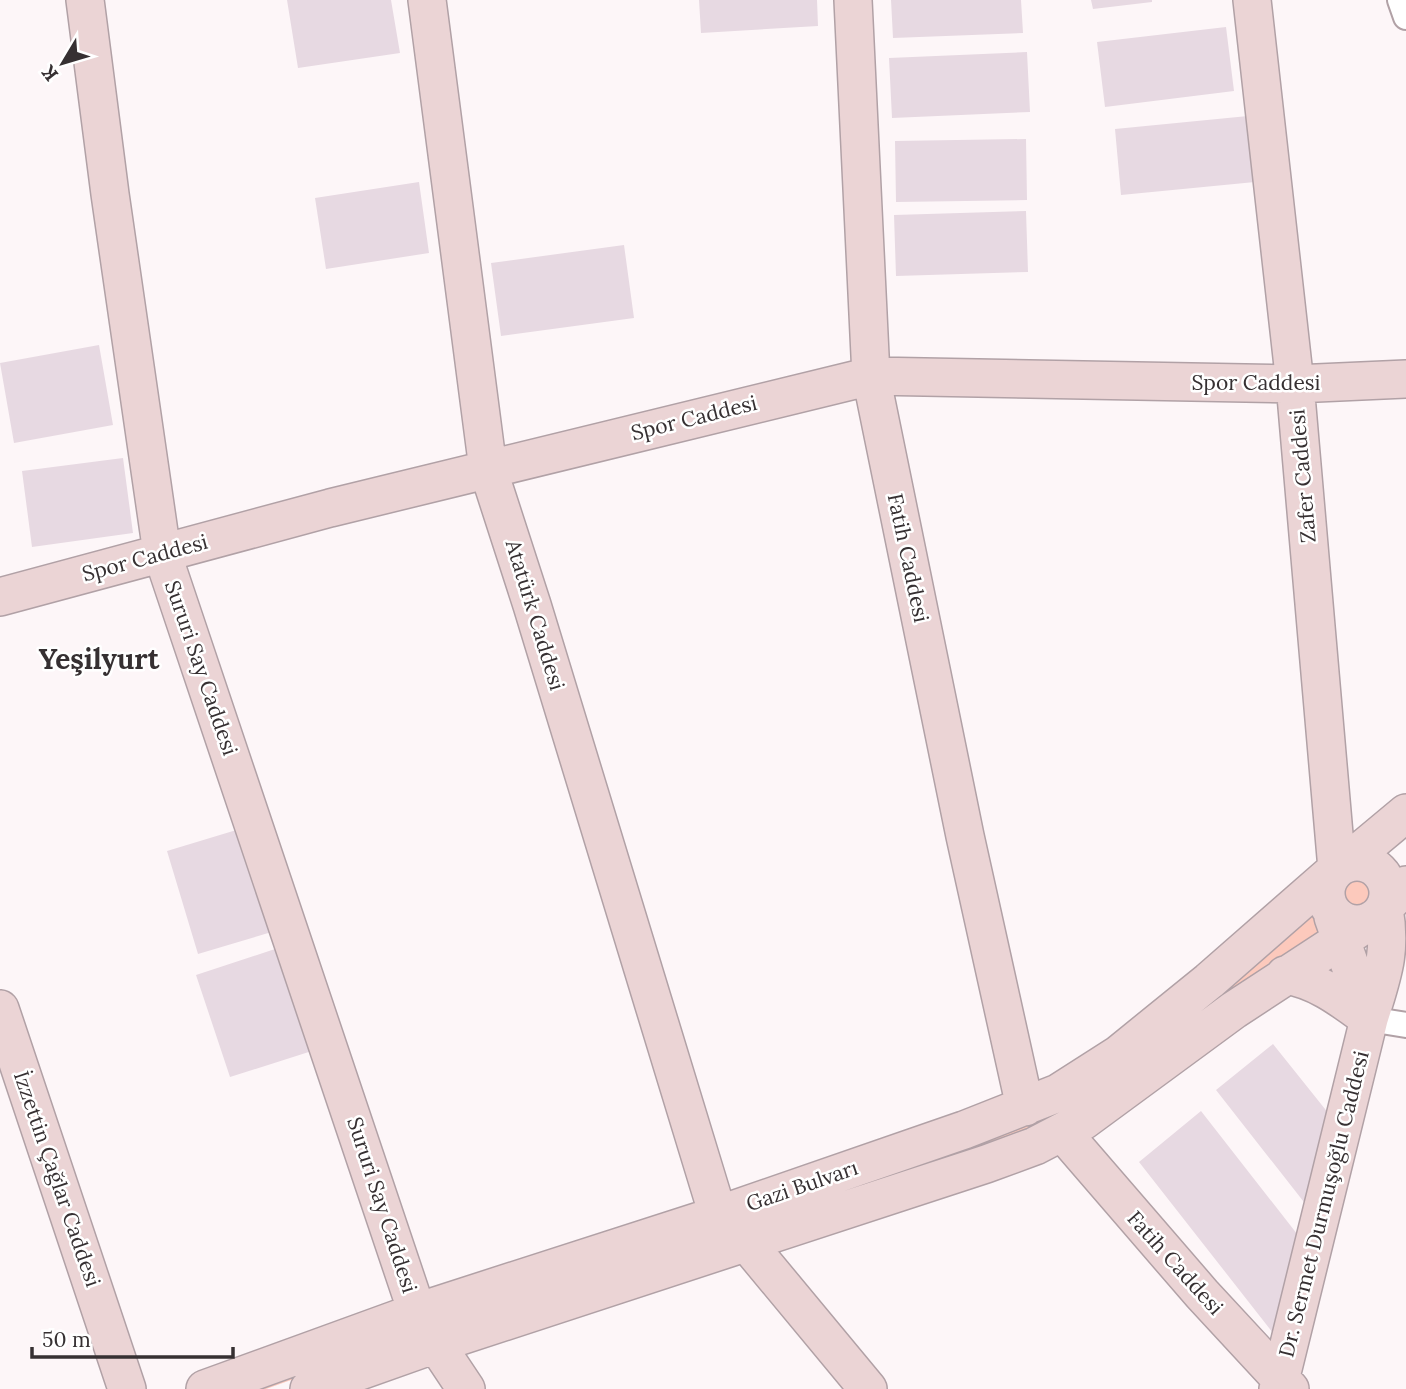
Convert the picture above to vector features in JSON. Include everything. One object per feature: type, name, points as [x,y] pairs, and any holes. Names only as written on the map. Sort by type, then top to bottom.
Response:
[{"type":"street","name":"Sururi Say Caddesi","points":[[85,0],[162,553],[417,1312]]},
{"type":"street","name":"Atatürk Caddesi","points":[[427,0],[488,468],[533,605],[718,1215]]},
{"type":"street","name":"Fatih Caddesi","points":[[853,0],[871,376],[965,836],[1025,1107]]},
{"type":"street","name":"Zafer Caddesi","points":[[1252,0],[1295,384],[1341,866]]},
{"type":"street","points":[[1400,0],[1406,18]]},
{"type":"street","name":"Spor Caddesi","points":[[0,597],[488,468],[871,376],[1295,384],[1406,379]]},
{"type":"street","name":"Gazi Bulvarı","points":[[205,1389],[417,1312],[718,1215],[1058,1093],[1119,1054],[1406,813]]},
{"type":"street","points":[[1357,862],[1367,863],[1384,877],[1388,898],[1366,912],[1326,887],[1330,876],[1341,866],[1357,862]]},
{"type":"street","points":[[1366,912],[1369,1019]]},
{"type":"street","name":"Gazi Bulvarı","points":[[309,1389],[436,1344],[1011,1156],[1063,1133],[1285,975],[1366,912]]},
{"type":"street","name":"Dr. Sermet Durmuşoğlu Caddesi","points":[[1283,1386],[1369,1019],[1387,960],[1389,937],[1366,912]]},
{"type":"street","points":[[1285,975],[1299,977],[1321,986],[1369,1019],[1406,1025]]},
{"type":"street","name":"İzzettin Çağlar Caddesi","points":[[0,1009],[127,1389]]},
{"type":"street","name":"Fatih Caddesi","points":[[1063,1133],[1129,1213],[1283,1386]]},
{"type":"street","points":[[746,1242],[868,1389]]},
{"type":"street","points":[[436,1344],[466,1389]]},
{"type":"shaded area","points":[[1357,876],[1369,881],[1374,893],[1369,905],[1357,910],[1345,905],[1340,893],[1345,881]]},
{"type":"shaded area","points":[[1312,912],[1324,935],[1131,1070],[1054,1118],[994,1145],[478,1313],[266,1389],[247,1389],[948,1155],[1029,1123]]},
{"type":"building","points":[[287,0],[391,0],[400,53],[298,68]]},
{"type":"building","points":[[699,0],[817,0],[818,26],[701,33]]},
{"type":"building","points":[[891,0],[1021,0],[1023,33],[893,38]]},
{"type":"building","points":[[1091,0],[1152,0],[1152,2],[1093,9]]},
{"type":"building","points":[[1226,27],[1234,91],[1105,107],[1097,42]]},
{"type":"building","points":[[1027,52],[1030,112],[892,118],[889,58]]},
{"type":"building","points":[[1248,116],[1255,182],[1121,195],[1115,129]]},
{"type":"building","points":[[1026,139],[1027,200],[896,202],[895,141]]},
{"type":"building","points":[[419,182],[429,253],[326,269],[315,198]]},
{"type":"building","points":[[1026,211],[1028,272],[896,276],[894,215]]},
{"type":"building","points":[[624,245],[634,318],[501,336],[491,263]]},
{"type":"building","points":[[99,345],[113,425],[14,443],[0,363]]},
{"type":"building","points":[[123,458],[133,533],[32,547],[22,471]]},
{"type":"building","points":[[243,828],[275,931],[198,954],[167,851]]},
{"type":"building","points":[[281,947],[315,1050],[230,1077],[196,975]]},
{"type":"building","points":[[1273,1044],[1333,1119],[1307,1206],[1216,1090]]},
{"type":"building","points":[[1201,1111],[1301,1239],[1273,1333],[1139,1162]]},
{"type":"district","name":"Yeşilyurt","points":[[99,659]]}]
